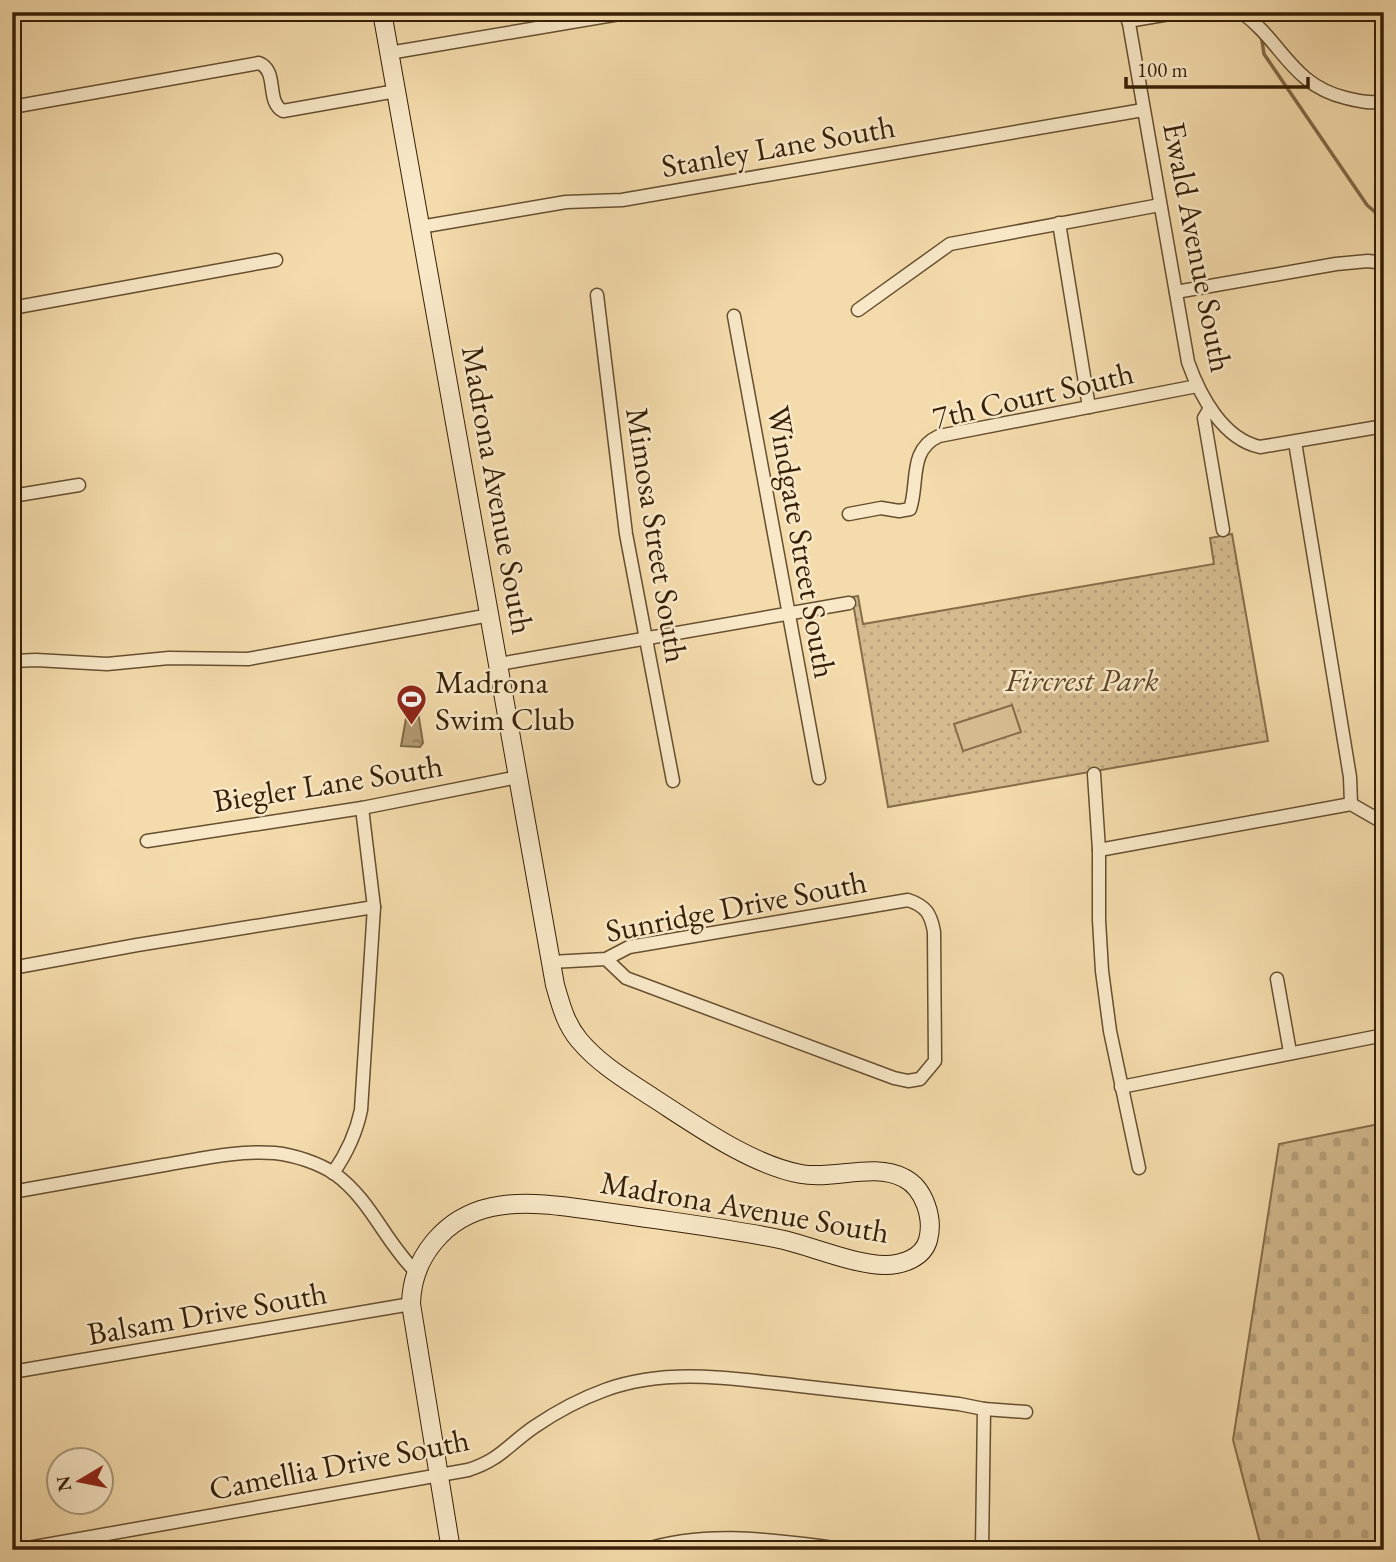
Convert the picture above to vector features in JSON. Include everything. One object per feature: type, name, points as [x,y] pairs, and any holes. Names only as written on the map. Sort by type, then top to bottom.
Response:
[{"type":"main road","name":"Madrona Avenue South","points":[[382,12],[551,962],[563,1013],[570,1028],[602,1063],[705,1132],[774,1166],[798,1174],[813,1176],[876,1172],[904,1177],[913,1183],[925,1203],[930,1225],[927,1244],[921,1252],[904,1263],[881,1265],[784,1240],[580,1209],[510,1205],[491,1207],[455,1222],[432,1245],[416,1272],[411,1304],[451,1550]]},
{"type":"street","points":[[389,53],[631,12]]},
{"type":"street","points":[[1128,17],[1181,12]]},
{"type":"street","points":[[1241,12],[1258,27],[1304,79],[1335,96],[1364,102],[1384,101]]},
{"type":"street","name":"Ewald Avenue South","points":[[1128,17],[1188,362],[1197,386],[1210,408],[1204,418],[1223,530]]},
{"type":"street","points":[[12,107],[259,64],[263,64],[268,70],[274,102],[283,111],[396,91]]},
{"type":"street","name":"Stanley Lane South","points":[[420,226],[565,201],[622,200],[1143,110]]},
{"type":"street","points":[[858,310],[950,243],[1160,205]]},
{"type":"street","points":[[1059,223],[1089,407]]},
{"type":"street","points":[[12,308],[276,260]]},
{"type":"street","points":[[1176,292],[1336,264],[1384,262]]},
{"type":"street","name":"Mimosa Street South","points":[[597,295],[626,534],[673,781]]},
{"type":"street","name":"Windgate Street South","points":[[734,316],[818,778]]},
{"type":"street","name":"7th Court South","points":[[849,514],[881,508],[898,511],[910,509],[918,457],[933,438],[1197,386]]},
{"type":"street","points":[[1210,408],[1233,433],[1250,445],[1271,447],[1384,426]]},
{"type":"street","points":[[1295,442],[1350,777],[1351,804]]},
{"type":"street","points":[[12,496],[79,485]]},
{"type":"street","points":[[499,664],[849,603]]},
{"type":"street","points":[[12,661],[107,664],[169,658],[248,659],[490,615]]},
{"type":"street","points":[[1094,774],[1102,971],[1110,1031],[1139,1168]]},
{"type":"street","name":"Biegler Lane South","points":[[147,841],[362,808],[519,777]]},
{"type":"street","points":[[1099,850],[1351,804],[1384,823]]},
{"type":"street","points":[[333,1173],[357,1131],[361,1110],[373,907],[362,808]]},
{"type":"street","name":"Sunridge Drive South","points":[[551,962],[606,959],[629,947],[908,900],[920,904],[932,918],[935,1061],[920,1079],[908,1081],[894,1078],[626,978],[606,959]]},
{"type":"street","points":[[12,968],[373,907]]},
{"type":"street","points":[[1277,979],[1290,1052]]},
{"type":"street","points":[[1121,1087],[1384,1035]]},
{"type":"street","points":[[12,1192],[231,1154],[277,1153],[333,1173],[366,1205],[406,1263],[416,1272]]},
{"type":"street","name":"Balsam Drive South","points":[[12,1372],[411,1304]]},
{"type":"street","name":"Camellia Drive South","points":[[17,1550],[439,1476],[484,1465],[499,1457],[531,1429],[572,1404],[622,1384],[650,1379],[675,1376],[720,1377],[1026,1412]]},
{"type":"street","points":[[982,1550],[984,1409]]},
{"type":"street","points":[[644,1550],[686,1540],[718,1538],[753,1538],[852,1550]]},
{"type":"green space","name":"Fircrest Park","points":[[1232,534],[1268,741],[888,807],[852,597],[858,596],[863,624],[1214,564],[1210,538]]},
{"type":"green space","points":[[1012,705],[1021,732],[963,751],[954,724]]},
{"type":"green space","points":[[1384,1123],[1384,1550],[1262,1550],[1233,1440],[1279,1144]]},
{"type":"water","name":"Madrona Swim Club","points":[[418,712],[423,743],[420,747],[401,746],[407,713]]},
{"type":"waterway","points":[[1261,34],[1264,54],[1367,205],[1384,220]]},
{"type":"place","name":"Madrona Swim Club","points":[[412,727]]}]
